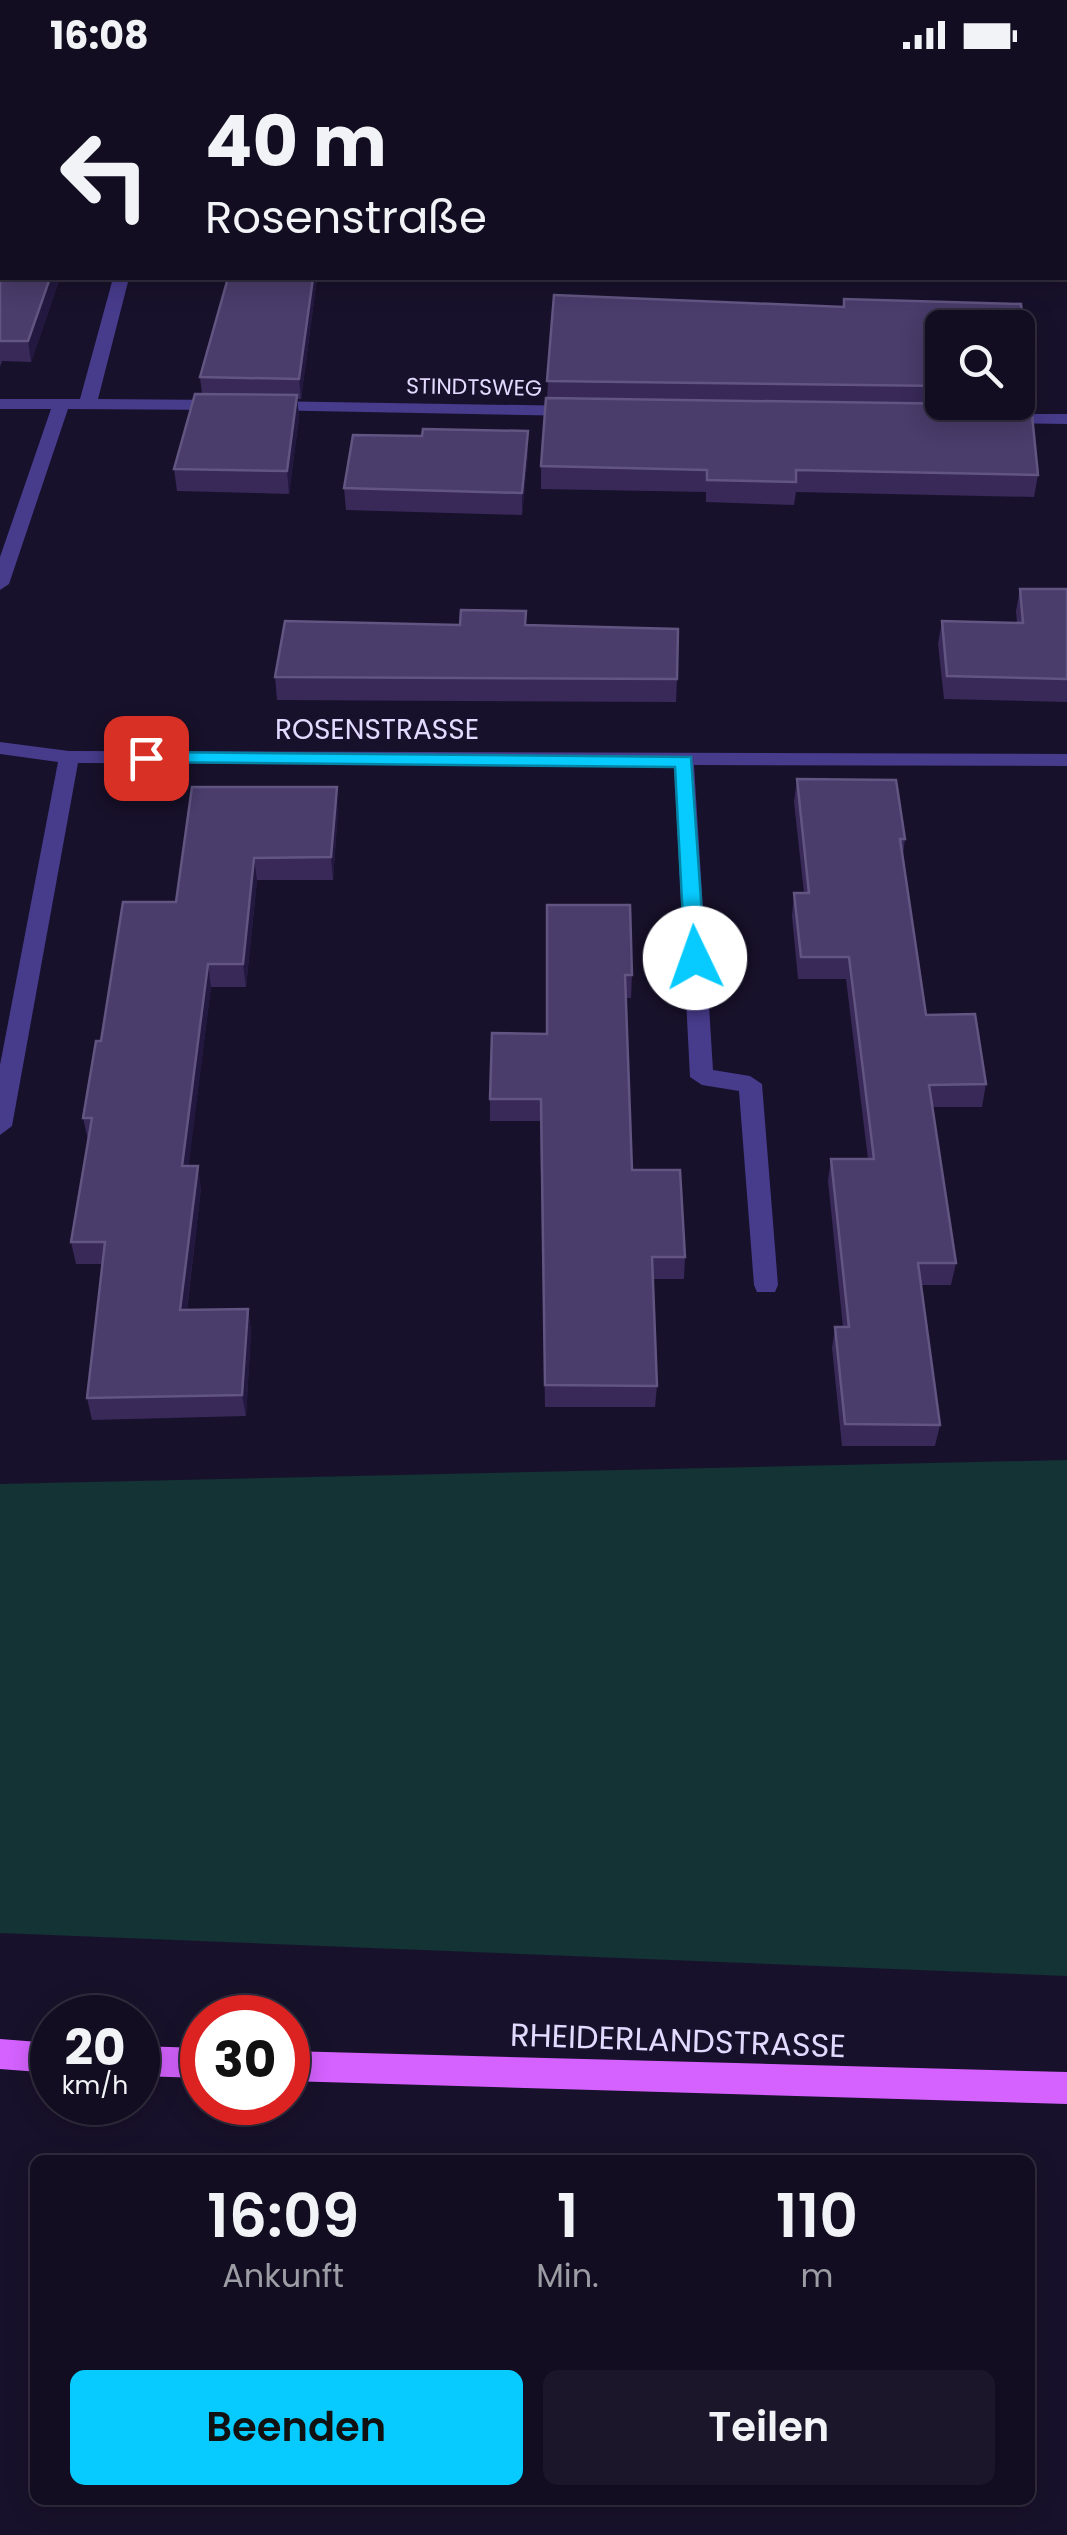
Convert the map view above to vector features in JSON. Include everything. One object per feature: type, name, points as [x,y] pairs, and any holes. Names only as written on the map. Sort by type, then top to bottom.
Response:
[{"type":"main road","points":[[0,2054],[30,2056]]},
{"type":"main road","name":"RHEIDERLANDSTRASSE","points":[[310,2067],[1067,2088]]},
{"type":"street","points":[[88,403],[120,280]]},
{"type":"street","name":"STINDTSWEG","points":[[0,404],[608,412]]},
{"type":"street","points":[[0,584],[61,405]]},
{"type":"street","points":[[1035,419],[1067,419]]},
{"type":"street","name":"ROSENSTRASSE","points":[[0,748],[69,757],[1067,760]]},
{"type":"street","points":[[0,1126],[69,757]]},
{"type":"street","points":[[684,761],[702,1077],[750,1084],[766,1285]]},
{"type":"green space","points":[[1067,1460],[1067,1976],[0,1933],[0,1484]]},
{"type":"building","points":[[0,280],[49,280],[28,341],[0,341]]},
{"type":"building","points":[[227,280],[313,280],[299,379],[200,377]]},
{"type":"building","points":[[554,295],[844,307],[844,299],[1021,304],[1022,310],[925,310],[925,386],[547,381]]},
{"type":"building","points":[[195,394],[297,395],[287,471],[174,469]]},
{"type":"building","points":[[546,398],[925,403],[925,420],[1032,420],[1038,475],[796,470],[796,482],[707,480],[707,470],[541,466]]},
{"type":"building","points":[[423,429],[528,431],[522,493],[344,488],[353,435],[422,436]]},
{"type":"building","points":[[1020,589],[1067,589],[1067,679],[947,676],[942,621],[1023,623]]},
{"type":"building","points":[[461,610],[526,611],[525,625],[678,629],[677,679],[275,677],[285,621],[460,625]]},
{"type":"building","points":[[797,779],[896,780],[905,839],[900,839],[926,1015],[975,1014],[986,1084],[929,1085],[956,1263],[918,1263],[940,1425],[845,1424],[835,1327],[849,1327],[831,1159],[874,1159],[849,957],[801,957],[794,893],[809,893]]},
{"type":"building","points":[[192,787],[337,787],[331,857],[254,858],[243,964],[208,964],[182,1166],[198,1166],[180,1310],[248,1309],[242,1395],[87,1398],[105,1242],[71,1242],[92,1118],[83,1118],[96,1041],[101,1041],[123,902],[176,902]]},
{"type":"building","points":[[547,905],[630,905],[632,975],[625,975],[632,1170],[680,1170],[685,1257],[652,1257],[657,1386],[545,1385],[541,1099],[490,1099],[492,1033],[547,1034]]},
{"type":"route","points":[[146,758],[684,761],[695,958]]}]
